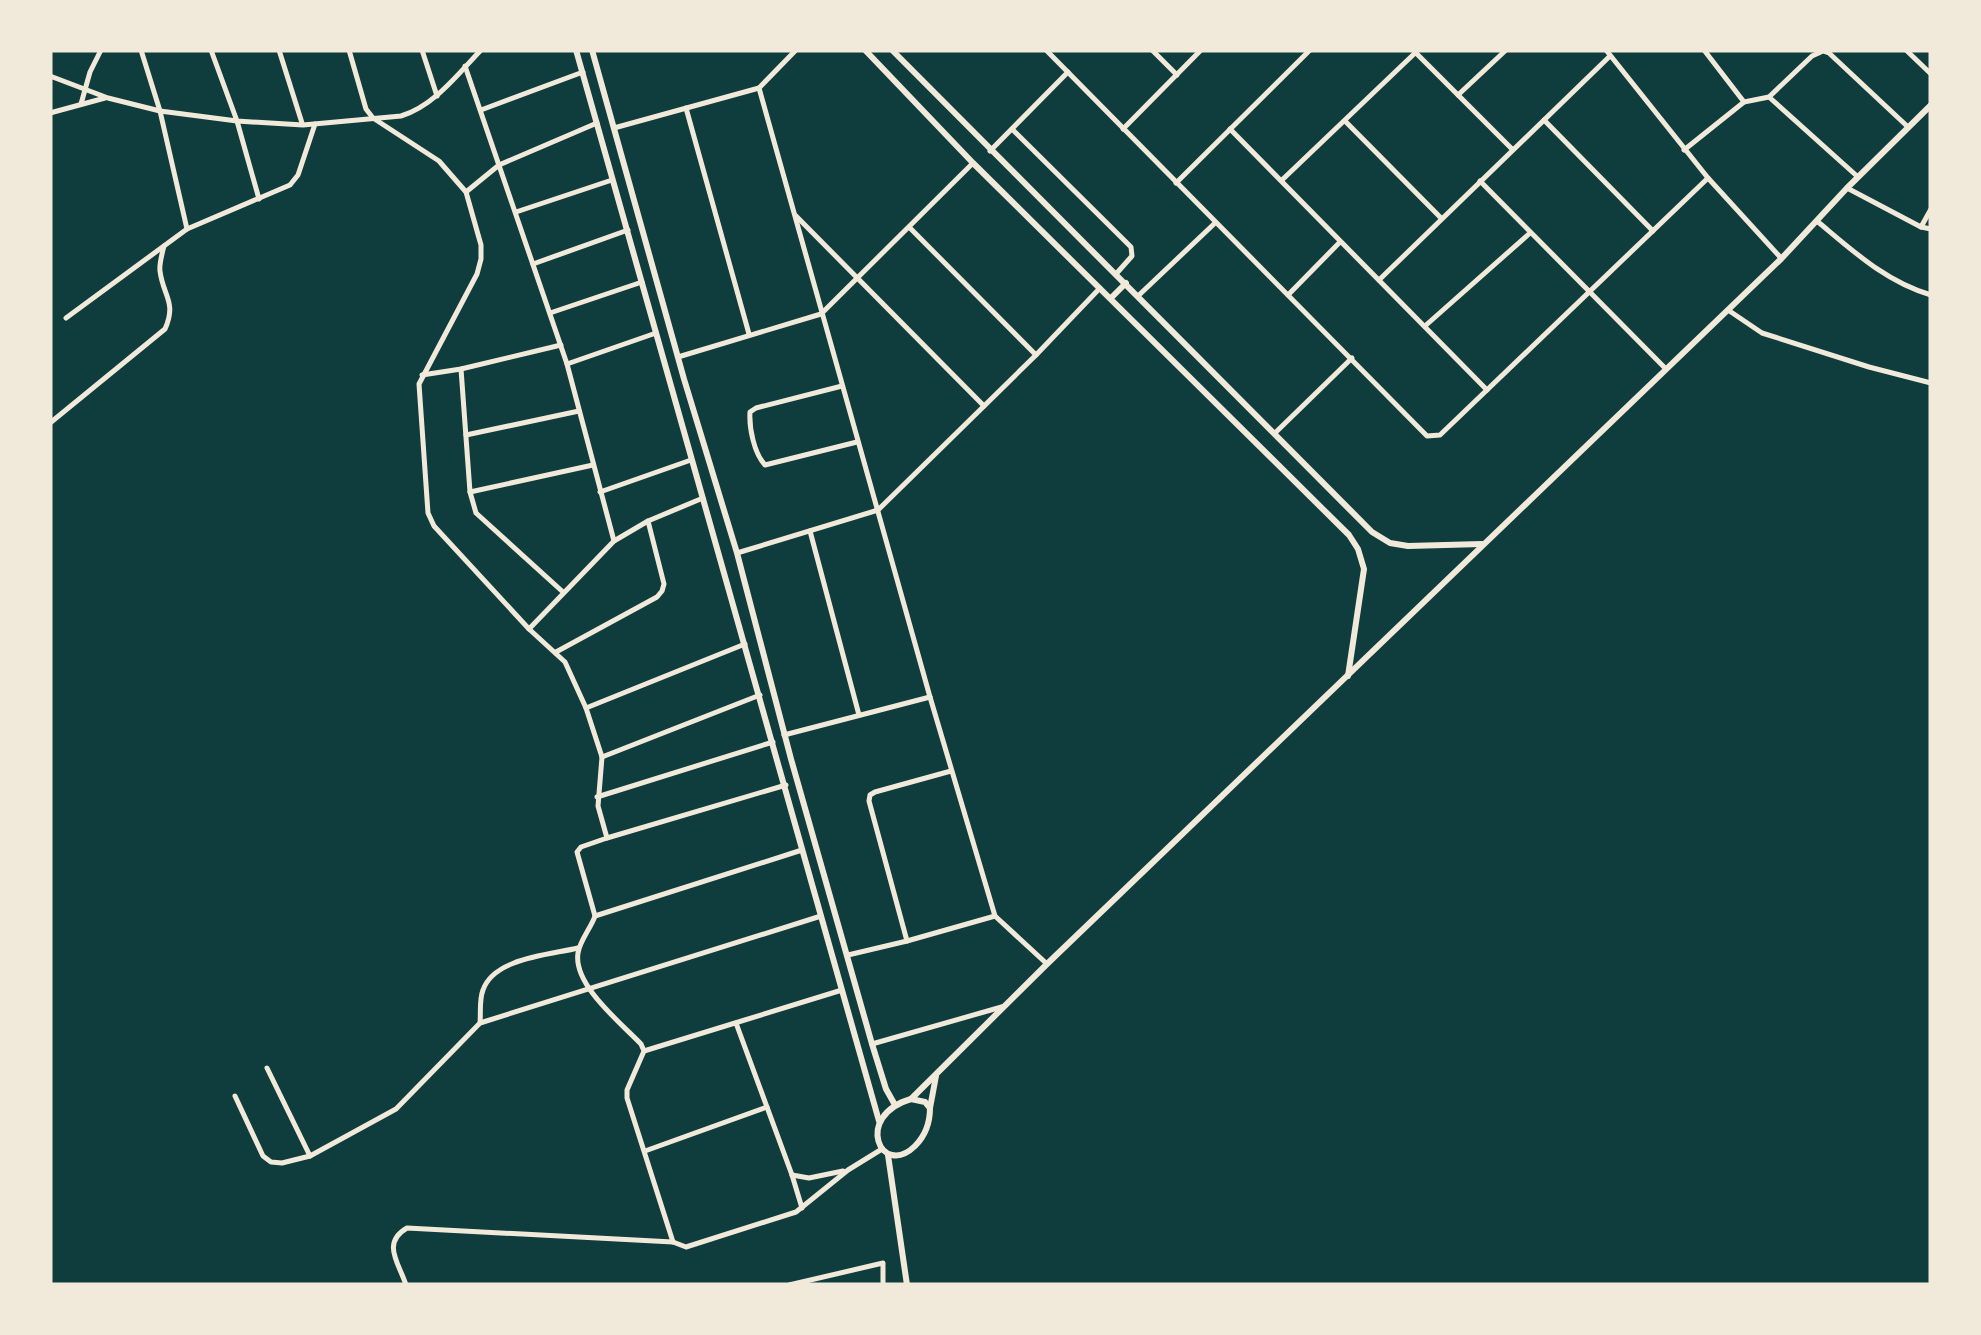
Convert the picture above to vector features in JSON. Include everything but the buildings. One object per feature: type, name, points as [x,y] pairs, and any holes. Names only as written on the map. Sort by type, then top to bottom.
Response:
[{"type":"street","points":[[81,104],[101,50]]},
{"type":"street","points":[[141,50],[188,228]]},
{"type":"street","points":[[212,50],[259,199]]},
{"type":"street","points":[[279,50],[303,124]]},
{"type":"street","points":[[348,50],[372,118],[439,161],[466,192],[481,245],[477,274],[418,384],[428,513],[434,526],[528,629],[565,662],[602,757],[598,806],[607,838]]},
{"type":"street","points":[[422,50],[437,96]]},
{"type":"street","points":[[50,76],[108,98],[160,111],[237,121],[315,124],[412,113],[437,96],[481,50]]},
{"type":"street","points":[[576,50],[879,1121],[878,1139],[885,1151],[891,1181],[907,1285]]},
{"type":"street","points":[[592,50],[737,553],[872,1044],[894,1104]]},
{"type":"street","points":[[614,128],[758,88],[796,50]]},
{"type":"street","points":[[865,50],[973,163],[1348,535],[1358,549],[1364,570],[1348,678]]},
{"type":"street","points":[[892,50],[1372,532],[1390,543],[1408,546],[1483,544]]},
{"type":"street","points":[[1046,50],[1427,436],[1440,436],[1708,178]]},
{"type":"street","points":[[1152,50],[1177,74]]},
{"type":"street","points":[[1123,129],[1201,50]]},
{"type":"street","points":[[1176,183],[1310,50]]},
{"type":"street","points":[[1458,95],[1506,50]]},
{"type":"street","points":[[1704,50],[1744,102]]},
{"type":"street","points":[[1906,50],[1931,74]]},
{"type":"street","points":[[1282,180],[1414,51],[1512,150]]},
{"type":"street","points":[[1684,150],[1744,102],[1770,97],[1812,56],[1823,51],[1908,127]]},
{"type":"street","points":[[1379,280],[1608,53],[1684,150],[1781,259]]},
{"type":"street","points":[[465,66],[567,364],[614,540]]},
{"type":"street","points":[[481,110],[583,72]]},
{"type":"street","points":[[990,151],[1068,72]]},
{"type":"street","points":[[588,90],[602,86]]},
{"type":"street","points":[[758,88],[994,916],[1047,964]]},
{"type":"street","points":[[1770,97],[1858,177]]},
{"type":"street","points":[[50,112],[108,98]]},
{"type":"street","points":[[879,1121],[894,1104],[911,1099],[1348,678],[1781,259],[1931,105]]},
{"type":"street","points":[[686,108],[749,334]]},
{"type":"street","points":[[1544,120],[1653,231]]},
{"type":"street","points":[[1345,121],[1442,218]]},
{"type":"street","points":[[466,192],[499,165],[597,123]]},
{"type":"street","points":[[66,318],[188,228],[284,189],[298,175],[315,124]]},
{"type":"street","points":[[1012,129],[1130,247],[1132,256],[1116,274]]},
{"type":"street","points":[[1230,129],[1488,391]]},
{"type":"street","points":[[678,357],[821,314],[973,163]]},
{"type":"street","points":[[516,212],[614,180]]},
{"type":"street","points":[[1480,181],[1665,368]]},
{"type":"street","points":[[1847,188],[1931,229]]},
{"type":"street","points":[[1921,226],[1931,209]]},
{"type":"street","points":[[793,213],[984,406]]},
{"type":"street","points":[[1816,221],[1874,269],[1931,296]]},
{"type":"street","points":[[1138,296],[1215,223]]},
{"type":"street","points":[[910,228],[1036,355]]},
{"type":"street","points":[[533,264],[628,230]]},
{"type":"street","points":[[1425,326],[1530,233]]},
{"type":"street","points":[[1288,295],[1340,242]]},
{"type":"street","points":[[50,423],[165,329],[171,316],[171,302],[159,269],[164,246]]},
{"type":"street","points":[[550,312],[642,282]]},
{"type":"street","points":[[1111,298],[1126,283]]},
{"type":"street","points":[[737,553],[878,510],[1101,287]]},
{"type":"street","points":[[650,308],[663,304]]},
{"type":"street","points":[[1728,310],[1762,333],[1931,383]]},
{"type":"street","points":[[567,364],[656,333]]},
{"type":"street","points":[[422,375],[560,345]]},
{"type":"street","points":[[1276,434],[1352,358]]},
{"type":"street","points":[[461,369],[470,492],[476,513],[563,592]]},
{"type":"street","points":[[670,383],[684,379]]},
{"type":"street","points":[[842,386],[750,412],[757,450],[766,465],[858,441]]},
{"type":"street","points":[[466,435],[579,410]]},
{"type":"street","points":[[600,492],[691,460]]},
{"type":"street","points":[[470,492],[593,465]]},
{"type":"street","points":[[1323,507],[1336,495]]},
{"type":"street","points":[[528,629],[614,540],[704,498]]},
{"type":"street","points":[[556,652],[662,591],[664,584],[648,522]]},
{"type":"street","points":[[810,531],[859,716]]},
{"type":"street","points":[[586,708],[744,644]]},
{"type":"street","points":[[602,757],[760,695]]},
{"type":"street","points":[[784,735],[930,697]]},
{"type":"street","points":[[766,714],[778,709]]},
{"type":"street","points":[[598,798],[773,742]]},
{"type":"street","points":[[780,763],[791,759]]},
{"type":"street","points":[[908,941],[870,795],[951,771]]},
{"type":"street","points":[[673,1242],[627,1098],[644,1051],[589,991],[578,961],[579,948],[595,916],[577,852],[580,847],[607,838],[786,785]]},
{"type":"street","points":[[595,916],[802,850]]},
{"type":"street","points":[[234,1096],[263,1156],[282,1163],[310,1156],[396,1109],[480,1023],[820,916]]},
{"type":"street","points":[[847,956],[994,916]]},
{"type":"street","points":[[480,1023],[481,994],[498,970],[579,948]]},
{"type":"street","points":[[644,1051],[843,990]]},
{"type":"street","points":[[872,1044],[1008,1006]]},
{"type":"street","points":[[736,1022],[802,1209]]},
{"type":"street","points":[[267,1068],[310,1156]]},
{"type":"street","points":[[891,1181],[903,1155],[917,1144],[928,1126],[936,1075]]},
{"type":"street","points":[[911,1099],[925,1102],[930,1108]]},
{"type":"street","points":[[644,1151],[767,1106]]},
{"type":"street","points":[[406,1285],[393,1239],[407,1228],[673,1242],[686,1247],[802,1209],[848,1170],[885,1151],[903,1155]]},
{"type":"street","points":[[792,1175],[810,1178],[848,1170]]},
{"type":"street","points":[[789,1285],[882,1263],[882,1285]]}]
